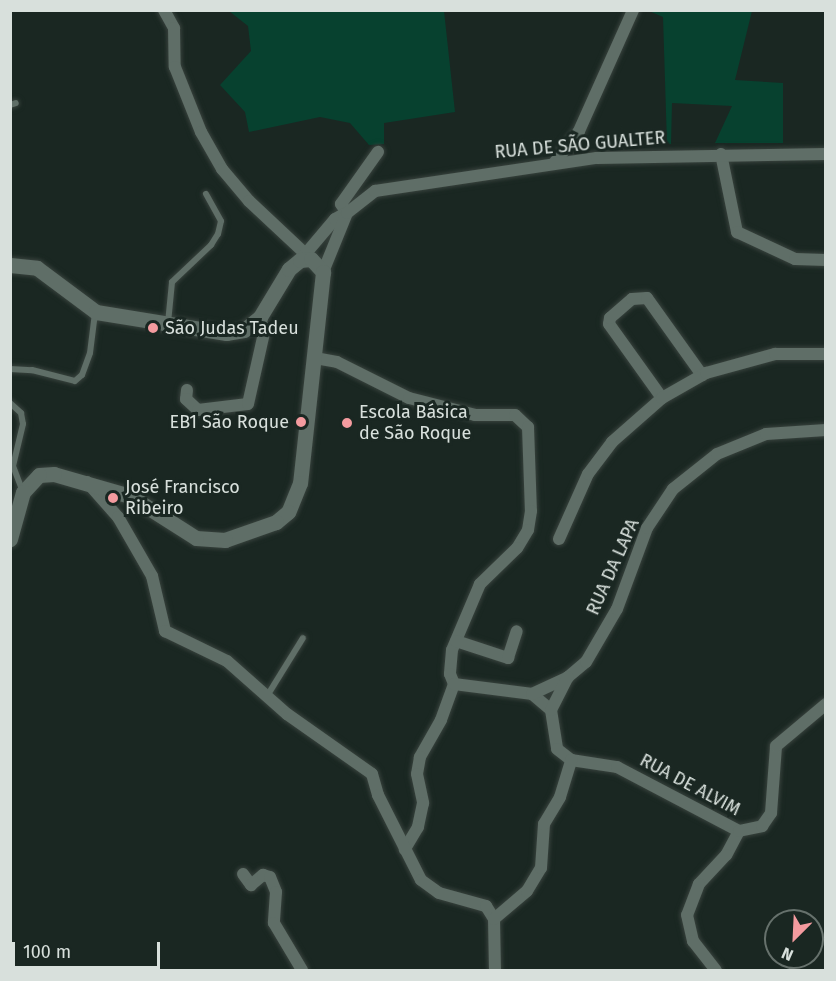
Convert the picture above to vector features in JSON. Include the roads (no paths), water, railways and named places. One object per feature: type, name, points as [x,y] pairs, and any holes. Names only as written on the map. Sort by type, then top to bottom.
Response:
[{"type":"street","points":[[10,539],[23,492],[39,475],[54,474],[87,482],[148,505],[196,538],[225,540],[276,522],[288,512],[300,483],[315,358],[310,256],[249,201],[222,170],[201,132],[175,67],[174,28],[164,10]]},
{"type":"street","points":[[555,162],[579,131],[633,10]]},
{"type":"street","points":[[347,213],[341,204],[378,152]]},
{"type":"street","name":"RUA DE SÃO GUALTER","points":[[310,256],[347,213],[375,190],[555,162],[721,154],[825,153]]},
{"type":"street","points":[[721,154],[737,232],[795,259],[825,260]]},
{"type":"street","name":"RUA DE SÃO GUALTER","points":[[310,256],[335,219],[347,213]]},
{"type":"street","points":[[10,265],[37,268],[96,312],[226,333],[244,330],[260,317],[289,269],[310,256]]},
{"type":"street","points":[[662,398],[609,324],[610,318],[632,299],[638,296],[647,298],[702,375]]},
{"type":"street","points":[[187,390],[186,399],[198,410],[248,404],[264,333],[260,317]]},
{"type":"street","points":[[559,539],[588,474],[612,442],[662,398],[702,375],[775,354],[825,354]]},
{"type":"street","points":[[315,358],[337,362],[409,398],[475,415],[515,415],[528,427],[528,530],[516,548],[480,584],[456,641],[450,674],[454,684],[441,720],[420,757],[417,774],[423,803],[418,827],[405,849]]},
{"type":"street","name":"RUA DA LAPA","points":[[568,677],[586,662],[617,609],[647,528],[674,489],[717,454],[766,434],[825,430]]},
{"type":"street","points":[[87,482],[118,517],[152,576],[165,631],[227,661],[267,696],[372,774],[421,880],[439,893],[486,906],[494,919],[495,970]]},
{"type":"street","points":[[456,641],[508,658],[517,631]]},
{"type":"street","points":[[454,684],[532,694],[568,677]]},
{"type":"street","points":[[494,919],[527,891],[541,868],[544,824],[560,797],[571,760],[557,749],[551,710],[568,677]]},
{"type":"street","points":[[532,694],[551,710]]},
{"type":"street","points":[[739,831],[762,826],[771,813],[777,746],[825,704]]},
{"type":"street","name":"RUA DE ALVIM","points":[[571,760],[617,767],[739,831],[726,855],[699,884],[687,915],[693,941],[716,970]]},
{"type":"street","points":[[243,874],[251,885],[263,875],[270,877],[276,892],[274,923],[302,970]]},
{"type":"lane","points":[[168,324],[172,282],[204,253],[218,234],[221,221],[206,194]]},
{"type":"lane","points":[[10,369],[32,370],[75,381],[82,375],[90,353],[96,312]]},
{"type":"lane","points":[[10,403],[21,413],[23,424],[13,466],[23,492]]},
{"type":"lane","points":[[267,696],[303,638]]},
{"type":"place","name":"São Judas Tadeu","points":[[153,328]]},
{"type":"place","name":"EB1 São Roque","points":[[301,422]]},
{"type":"place","name":"Escola Básica de São Roque","points":[[347,423]]},
{"type":"place","name":"José Francisco Ribeiro","points":[[113,498]]}]
